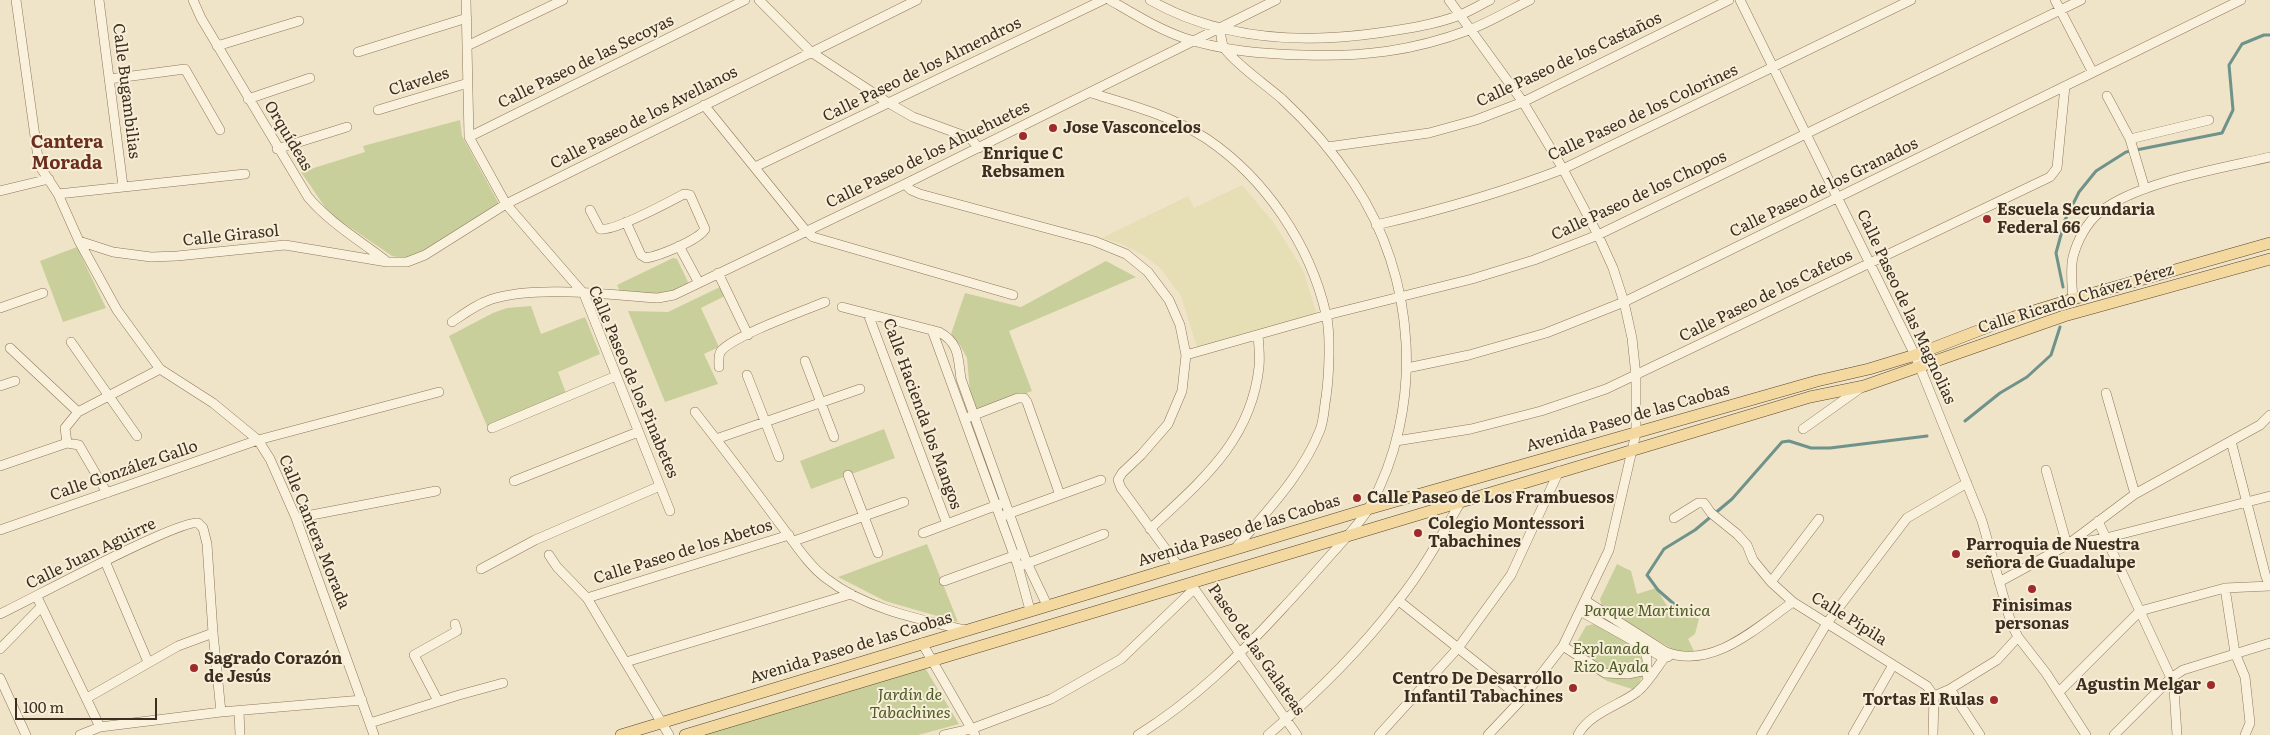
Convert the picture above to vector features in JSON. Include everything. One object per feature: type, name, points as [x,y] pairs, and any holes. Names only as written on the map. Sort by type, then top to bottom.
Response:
[{"type":"main road","name":"Calle Ricardo Chávez Pérez","points":[[1869,370],[2060,303],[2270,243]]},
{"type":"main road","name":"Calle Ricardo Chávez Pérez","points":[[1864,386],[2064,316],[2270,258]]},
{"type":"main road","points":[[2060,303],[2064,316]]},
{"type":"main road","name":"Avenida Paseo de las Caobas","points":[[621,735],[965,630],[1045,601],[1116,584],[1234,551],[1368,509],[1817,381],[1869,370]]},
{"type":"main road","name":"Avenida Paseo de las Caobas","points":[[684,735],[1122,604],[1192,586],[1461,500],[1559,471],[1810,397],[1864,386]]},
{"type":"main road","points":[[1116,584],[1122,604]]},
{"type":"street","name":"Calle Cantera Morada","points":[[16,0],[38,160],[58,194],[79,241],[117,310],[160,369],[213,404],[258,440],[270,459],[296,518],[374,735]]},
{"type":"street","name":"Calle Bugambilias","points":[[99,0],[123,186]]},
{"type":"street","name":"Orquídeas","points":[[193,0],[217,46],[277,149],[308,197],[320,211],[387,262]]},
{"type":"street","name":"Calle Paseo de los Pinabetes","points":[[466,0],[468,138],[506,204],[584,294],[670,511]]},
{"type":"street","points":[[467,46],[563,0]]},
{"type":"street","name":"Calle Paseo de las Secoyas","points":[[468,138],[744,0]]},
{"type":"street","points":[[758,0],[811,52],[912,117],[970,138],[979,148]]},
{"type":"street","name":"Calle Paseo de los Avellanos","points":[[387,262],[407,262],[425,256],[506,204],[917,0]]},
{"type":"street","name":"Calle Paseo de los Almendros","points":[[755,167],[1103,0]]},
{"type":"street","points":[[1110,0],[1154,26],[1196,41],[1225,49],[1278,55],[1365,55],[1425,44],[1471,29],[1530,0]]},
{"type":"street","points":[[1150,0],[1188,18],[1220,28],[1267,37],[1314,39],[1399,30],[1460,15],[1490,0]]},
{"type":"street","name":"Calle Paseo de los Ahuehuetes","points":[[452,322],[470,309],[491,299],[514,294],[540,292],[666,297],[699,283],[979,148],[1276,0]]},
{"type":"street","points":[[1449,0],[1523,102],[1564,169],[1598,235],[1613,268],[1624,302],[1632,338],[1636,376],[1636,434],[1634,449],[1609,550],[1563,646],[1522,699],[1488,735]]},
{"type":"street","name":"Calle Paseo de los Castaños","points":[[1327,147],[1428,133],[1476,120],[1523,102],[1729,0]]},
{"type":"street","name":"Calle Paseo de las Magnolias","points":[[1740,0],[1915,355],[1982,521],[2011,623],[2018,637],[2059,692],[2086,735]]},
{"type":"street","name":"Calle Paseo de los Colorines","points":[[1376,225],[1444,209],[1510,190],[1564,169],[1911,0]]},
{"type":"street","points":[[2055,0],[2092,71]]},
{"type":"street","name":"Calle Paseo de los Chopos","points":[[1186,355],[1327,315],[1472,279],[1534,260],[1598,235],[2082,0]]},
{"type":"street","name":"Calle Paseo de los Granados","points":[[1407,368],[1469,355],[1546,333],[1624,302],[2065,86],[2092,71],[2241,0]]},
{"type":"street","points":[[358,52],[467,18]]},
{"type":"street","points":[[217,46],[299,22]]},
{"type":"street","points":[[1138,735],[1199,691],[1267,626],[1348,536],[1368,509],[1383,478],[1396,441],[1404,402],[1407,368],[1406,330],[1401,297],[1391,260],[1376,225],[1354,184],[1327,147],[1283,100],[1225,49],[1220,28]]},
{"type":"street","points":[[109,79],[185,69],[220,130]]},
{"type":"street","points":[[248,99],[310,78]]},
{"type":"street","name":"Claveles","points":[[378,110],[468,83]]},
{"type":"street","name":"Calle Paseo de los Cafetos","points":[[1396,441],[1471,429],[1542,411],[1606,390],[2050,177],[2057,168],[2065,86]]},
{"type":"street","points":[[1091,93],[1170,119],[1206,139],[1252,177],[1289,226],[1311,267],[1327,315],[1329,379],[1320,429],[1298,472],[1234,551]]},
{"type":"street","points":[[2107,96],[2130,142],[2145,189]]},
{"type":"street","points":[[704,105],[806,231],[813,237],[1013,295]]},
{"type":"street","points":[[2130,142],[2209,120]]},
{"type":"street","points":[[277,149],[347,127]]},
{"type":"street","points":[[2073,299],[2072,258],[2087,226],[2098,213],[2111,204],[2145,189],[2270,157]]},
{"type":"street","points":[[58,194],[245,174]]},
{"type":"street","points":[[0,191],[49,179]]},
{"type":"street","points":[[905,184],[911,190],[920,194],[1094,241],[1126,254],[1148,272],[1169,300],[1180,325],[1186,355],[1182,390],[1168,424],[1122,473],[1118,480],[1121,488],[1178,566]]},
{"type":"street","points":[[590,210],[602,230],[626,222],[684,194],[690,194],[705,229],[701,234],[679,246],[650,258],[641,255],[626,222]]},
{"type":"street","name":"Calle Girasol","points":[[79,241],[114,252],[151,257],[285,245],[387,262]]},
{"type":"street","points":[[679,246],[699,283]]},
{"type":"street","points":[[718,273],[748,335]]},
{"type":"street","points":[[0,308],[43,292]]},
{"type":"street","points":[[719,366],[720,352],[748,335],[825,302]]},
{"type":"street","points":[[842,307],[932,330],[945,335],[956,348],[959,356],[961,379],[1010,514],[1019,554]]},
{"type":"street","name":"Calle Hacienda los Mangos","points":[[868,314],[947,524]]},
{"type":"street","points":[[932,330],[1000,517],[1023,565],[1045,601]]},
{"type":"street","points":[[1150,529],[1224,454],[1243,427],[1254,395],[1259,366],[1258,336]]},
{"type":"street","points":[[71,342],[137,436]]},
{"type":"street","points":[[10,348],[78,412]]},
{"type":"street","points":[[805,361],[834,437]]},
{"type":"street","points":[[67,444],[65,428],[78,412],[160,369]]},
{"type":"street","points":[[747,375],[779,457]]},
{"type":"street","points":[[492,428],[616,376]]},
{"type":"street","points":[[0,386],[15,381]]},
{"type":"street","points":[[1803,429],[1864,386]]},
{"type":"street","points":[[716,439],[860,389]]},
{"type":"street","name":"Calle González Gallo","points":[[1,526],[107,493],[258,440],[439,392]]},
{"type":"street","points":[[2106,393],[2135,494]]},
{"type":"street","points":[[964,419],[1018,398],[1024,398],[1060,495]]},
{"type":"street","points":[[695,412],[791,538],[826,578],[851,594],[907,616],[965,630]]},
{"type":"street","points":[[1999,582],[2067,545],[2135,494],[2260,425],[2270,415]]},
{"type":"street","points":[[514,481],[638,432]]},
{"type":"street","points":[[2059,692],[2140,611],[2225,588],[2270,586],[2231,441]]},
{"type":"street","points":[[0,466],[67,444],[79,445],[107,493]]},
{"type":"street","points":[[2046,470],[2067,545]]},
{"type":"street","points":[[1379,735],[1458,648],[1511,575],[1559,471]]},
{"type":"street","points":[[848,475],[878,553]]},
{"type":"street","points":[[1000,517],[1101,480]]},
{"type":"street","points":[[1761,735],[1827,624],[1907,518],[1967,483]]},
{"type":"street","points":[[481,569],[535,540],[660,486]]},
{"type":"street","points":[[296,518],[436,491]]},
{"type":"street","points":[[2067,545],[2106,538],[2270,496]]},
{"type":"street","points":[[1268,735],[1343,667],[1399,601],[1433,551],[1461,500]]},
{"type":"street","name":"Calle Paseo de los Abetos","points":[[587,598],[864,516],[904,502]]},
{"type":"street","points":[[923,533],[1006,502]]},
{"type":"street","name":"Calle Pípila","points":[[1674,518],[1700,502],[1723,523],[1732,528],[1747,545],[1753,560],[1771,582],[1793,602],[1927,686],[1934,696]]},
{"type":"street","points":[[1771,582],[1819,519]]},
{"type":"street","points":[[2098,521],[2171,678],[2174,688],[2177,733]]},
{"type":"street","name":"Calle Juan Aguirre","points":[[0,614],[105,561],[175,529],[195,522],[203,528],[207,544],[213,633]]},
{"type":"street","points":[[1023,565],[1104,534]]},
{"type":"street","points":[[944,581],[1019,554]]},
{"type":"street","points":[[548,555],[587,598],[669,735]]},
{"type":"street","points":[[105,561],[148,662]]},
{"type":"street","points":[[1023,565],[1029,606]]},
{"type":"street","points":[[944,735],[973,732],[1052,699],[1121,658],[1192,586]]},
{"type":"street","name":"Paseo de las Galateas","points":[[1192,586],[1238,654],[1297,735]]},
{"type":"street","points":[[2225,588],[2235,653],[2245,678],[2250,723],[2245,735]]},
{"type":"street","points":[[626,662],[851,594]]},
{"type":"street","points":[[37,597],[100,727]]},
{"type":"street","points":[[1399,601],[1522,699]]},
{"type":"street","points":[[1586,601],[1668,655]]},
{"type":"street","points":[[1580,611],[1643,647],[1668,655],[1694,657],[1733,644],[1793,602]]},
{"type":"street","points":[[0,650],[41,606]]},
{"type":"street","points":[[438,701],[414,655],[457,631],[455,624]]},
{"type":"street","points":[[86,698],[178,646],[213,633],[221,712]]},
{"type":"street","points":[[1933,735],[1934,696],[1997,660],[2018,637]]},
{"type":"street","points":[[922,643],[973,732]]},
{"type":"street","points":[[2114,735],[2171,678],[2184,670],[2270,643]]},
{"type":"street","points":[[1563,646],[1605,673],[1628,674],[1647,670]]},
{"type":"street","points":[[1643,647],[1647,659],[1647,681]]},
{"type":"street","points":[[1578,735],[1581,729],[1594,718],[1639,691],[1668,655]]},
{"type":"street","points":[[1853,735],[1893,665]]},
{"type":"street","points":[[0,678],[26,735]]},
{"type":"street","points":[[370,723],[503,683]]},
{"type":"street","points":[[1950,688],[1980,735]]},
{"type":"street","points":[[80,735],[100,727],[221,712],[362,700]]},
{"type":"street","points":[[239,711],[240,735]]},
{"type":"shaded area","points":[[1242,185],[1274,223],[1303,270],[1317,315],[1197,347],[1181,296],[1160,268],[1143,255],[1122,244],[1102,238],[1188,196],[1194,208]]},
{"type":"green space","points":[[460,120],[462,136],[499,204],[422,254],[403,258],[392,256],[329,213],[301,172],[365,152],[363,146]]},
{"type":"green space","points":[[77,247],[106,308],[63,322],[40,261]]},
{"type":"green space","points":[[673,258],[677,259],[688,282],[687,286],[666,294],[620,292],[617,285]]},
{"type":"green space","points":[[1106,261],[1136,277],[1009,331],[1032,391],[978,412],[970,393],[967,358],[951,334],[965,293],[1021,307]]},
{"type":"green space","points":[[720,287],[725,296],[701,308],[719,347],[704,354],[718,384],[665,402],[628,311],[668,312]]},
{"type":"green space","points":[[531,306],[541,334],[585,317],[600,354],[558,372],[566,393],[487,426],[449,336],[493,313],[507,308]]},
{"type":"green space","points":[[884,429],[895,458],[811,489],[800,461]]},
{"type":"green space","points":[[927,544],[958,622],[885,601],[838,577]]},
{"type":"green space","name":"Parque Martinica","points":[[1617,564],[1631,571],[1637,594],[1656,588],[1667,606],[1699,619],[1695,634],[1688,639],[1694,651],[1677,652],[1602,607],[1600,599]]},
{"type":"green space","name":"Explanada Rizo Ayala","points":[[1594,624],[1626,642],[1641,657],[1643,666],[1642,677],[1635,690],[1607,681],[1569,656],[1586,626]]},
{"type":"green space","name":"Jardín de Tabachines","points":[[925,668],[959,724],[918,735],[695,735]]},
{"type":"waterway","points":[[2063,287],[2056,253],[2065,220],[2079,192],[2096,171],[2126,152],[2222,133],[2233,110],[2229,65],[2242,44],[2264,35],[2270,35]]},
{"type":"waterway","points":[[1965,421],[2000,393],[2027,377],[2051,355],[2060,327]]},
{"type":"waterway","points":[[1682,611],[1658,590],[1647,575],[1664,549],[1695,530],[1732,499],[1782,442],[1789,441],[1811,448],[1830,448],[1927,436]]},
{"type":"place","name":"Jose Vasconcelos","points":[[1053,128]]},
{"type":"place","name":"Enrique C Rebsamen","points":[[1023,136]]},
{"type":"place","name":"Escuela Secundaria Federal 66","points":[[1987,219]]},
{"type":"place","name":"Calle Paseo de Los Frambuesos","points":[[1357,498]]},
{"type":"place","name":"Colegio Montessori Tabachines","points":[[1418,533]]},
{"type":"place","name":"Parroquia de Nuestra señora de Guadalupe","points":[[1956,554]]},
{"type":"place","name":"Finisimas personas","points":[[2032,589]]},
{"type":"place","name":"Sagrado Corazón de Jesús","points":[[194,668]]},
{"type":"place","name":"Agustin Melgar","points":[[2211,685]]},
{"type":"place","name":"Centro De Desarrollo Infantil Tabachines","points":[[1573,688]]},
{"type":"place","name":"Tortas El Rulas","points":[[1994,700]]},
{"type":"district","name":"Cantera Morada","points":[[67,153]]}]
